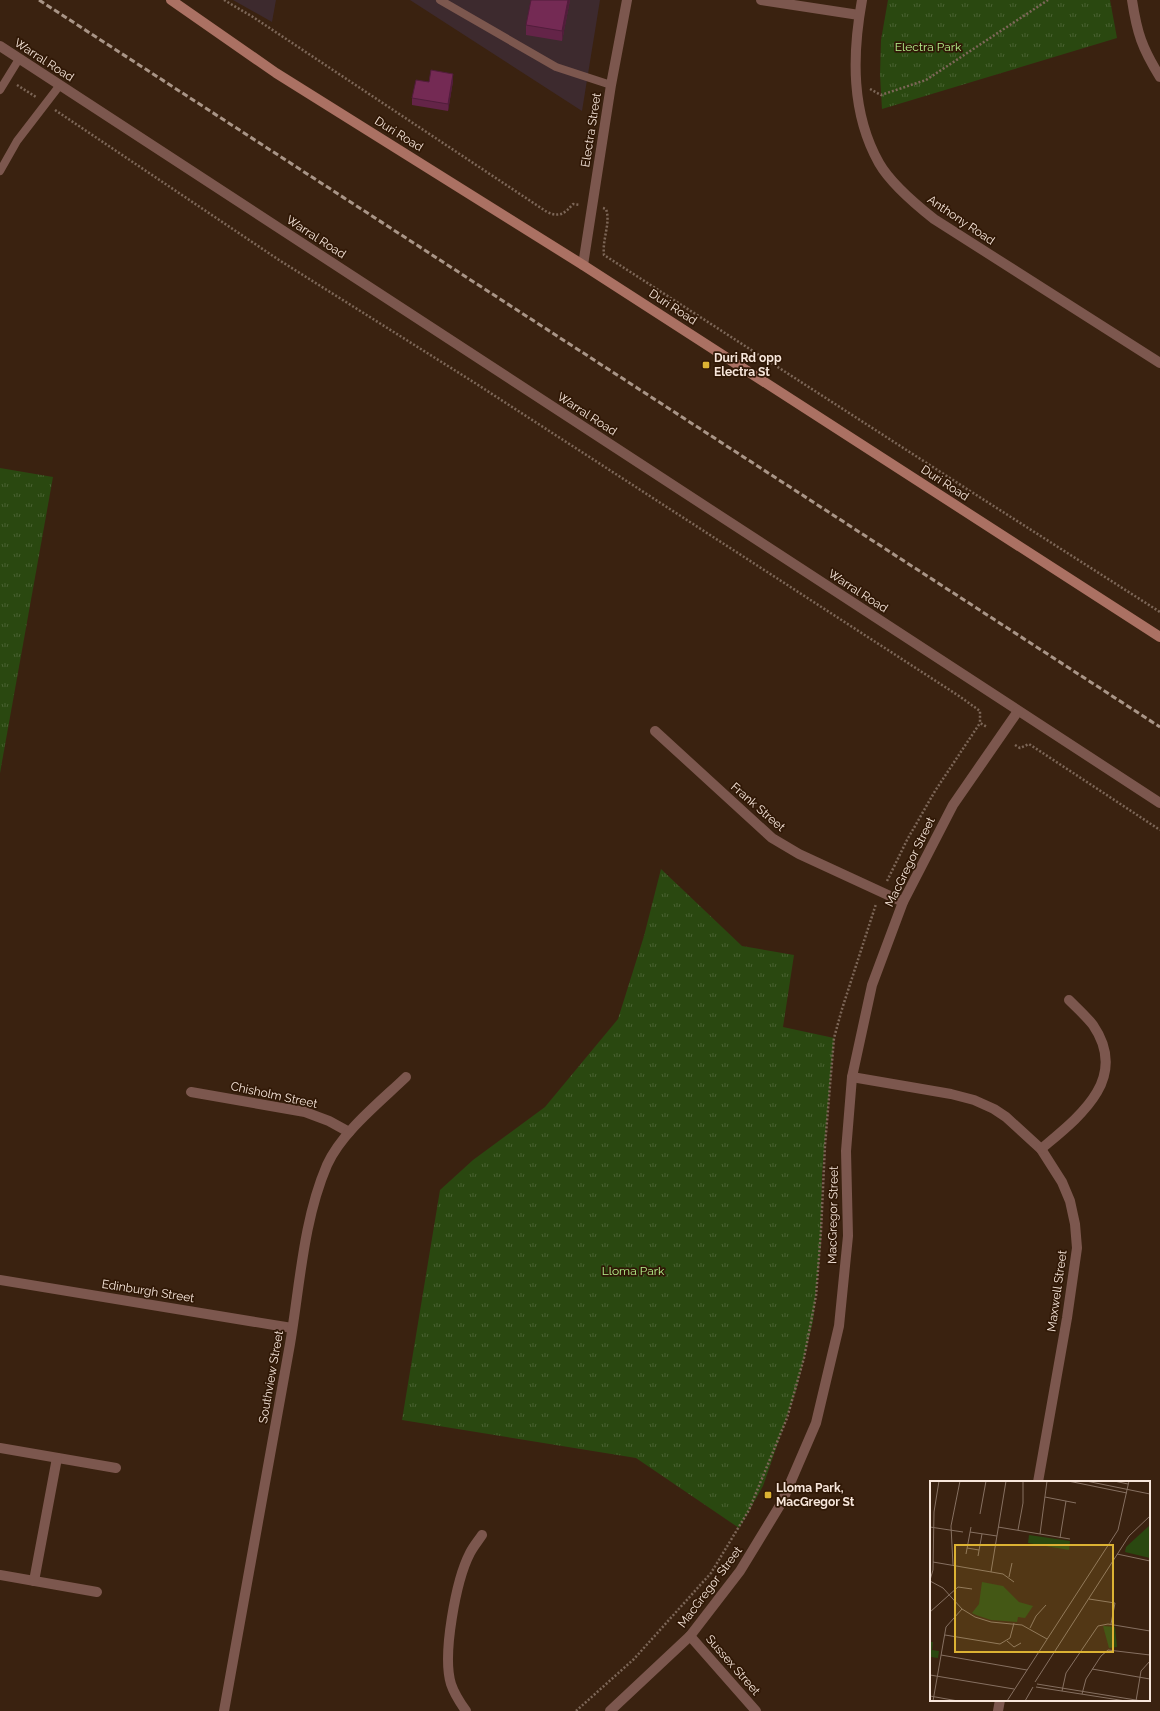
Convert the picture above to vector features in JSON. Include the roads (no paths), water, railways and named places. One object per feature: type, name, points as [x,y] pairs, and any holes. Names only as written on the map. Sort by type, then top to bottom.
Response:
[{"type":"main road","name":"Duri Road","points":[[171,0],[276,73],[583,265],[1160,637]]},
{"type":"street","name":"Electra Street","points":[[583,265],[611,86],[627,0]]},
{"type":"street","points":[[761,0],[859,15]]},
{"type":"street","name":"Anthony Road","points":[[862,0],[856,48],[858,108],[868,139],[879,164],[917,206],[941,223],[1160,363]]},
{"type":"street","points":[[1132,0],[1138,32],[1146,55],[1160,77]]},
{"type":"street","name":"Warral Road","points":[[0,46],[1018,711],[1160,802]]},
{"type":"street","name":"MacGregor Street","points":[[610,1711],[690,1636],[740,1571],[778,1508],[816,1424],[839,1326],[848,1236],[846,1151],[852,1077],[872,986],[903,902],[953,805],[1018,711]]},
{"type":"street","name":"Frank Street","points":[[655,731],[772,838],[799,854],[903,902]]},
{"type":"street","points":[[1041,1149],[1085,1110],[1094,1098],[1102,1083],[1106,1069],[1105,1053],[1100,1038],[1092,1024],[1069,1000]]},
{"type":"street","name":"Southview Street","points":[[224,1711],[292,1328],[307,1234],[317,1194],[328,1164],[349,1132],[406,1077]]},
{"type":"street","name":"Maxwell Street","points":[[852,1077],[895,1083],[974,1100],[994,1109],[1006,1116],[1041,1149],[1062,1182],[1070,1201],[1075,1224],[1077,1248],[1067,1318],[1038,1481]]},
{"type":"street","name":"Chisholm Street","points":[[191,1092],[306,1112],[329,1121],[349,1132]]},
{"type":"street","name":"Edinburgh Street","points":[[0,1280],[292,1328]]},
{"type":"street","points":[[0,1448],[116,1468]]},
{"type":"street","points":[[34,1581],[57,1458]]},
{"type":"street","points":[[466,1711],[452,1685],[448,1664],[450,1634],[463,1570],[470,1553],[482,1535]]},
{"type":"street","points":[[0,1575],[97,1592]]},
{"type":"street","name":"Sussex Street","points":[[690,1636],[756,1711]]},
{"type":"street","points":[[998,1711],[1000,1701]]},
{"type":"lane","points":[[440,0],[556,67],[611,86]]},
{"type":"lane","points":[[0,90],[19,58]]},
{"type":"lane","points":[[0,171],[17,141],[60,86]]},
{"type":"railway","points":[[39,0],[1160,727]]},
{"type":"place","name":"Duri Rd opp Electra St","points":[[706,365]]},
{"type":"place","name":"Lloma Park, MacGregor St","points":[[768,1495]]},
{"type":"park label","name":"Electra Park","points":[[928,47]]},
{"type":"park label","name":"Lloma Park","points":[[633,1271]]}]
